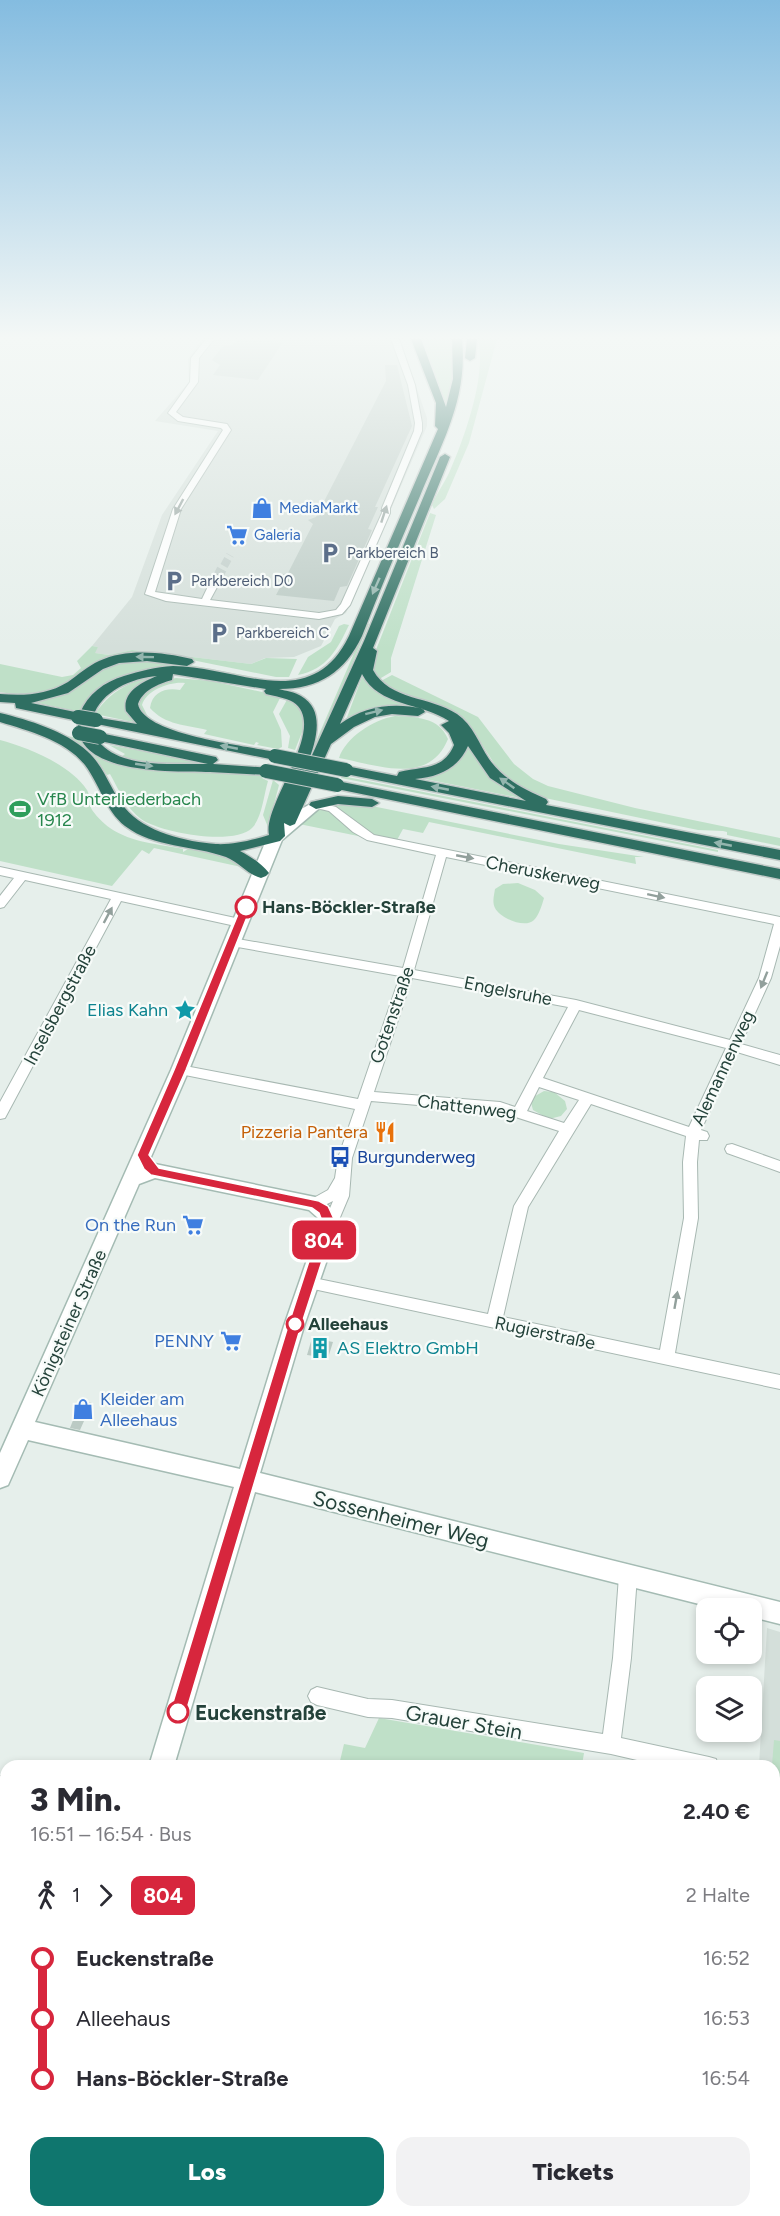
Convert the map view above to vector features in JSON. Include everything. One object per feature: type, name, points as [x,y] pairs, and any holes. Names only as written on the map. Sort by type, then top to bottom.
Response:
[{"type":"highway","points":[[305,751],[311,744],[347,660],[362,617],[438,442]]},
{"type":"highway","points":[[290,821],[352,677],[370,641],[451,442]]},
{"type":"highway","points":[[0,700],[47,697],[68,687],[100,666],[132,657],[161,657],[272,678],[308,676],[322,670],[335,659],[354,626],[362,617]]},
{"type":"highway","points":[[266,771],[159,767],[127,762],[111,756],[92,742],[85,730],[85,718],[91,705],[107,689],[129,678],[154,672],[196,671],[275,685],[309,682],[331,672],[353,641]]},
{"type":"highway","points":[[370,641],[366,670],[374,684],[388,693],[436,708],[455,719],[468,732],[489,768],[521,793],[546,804],[600,820]]},
{"type":"highway","points":[[183,737],[150,726],[138,719],[131,705],[138,691],[162,678],[183,676],[206,678],[290,696],[306,705],[310,713],[310,730],[305,751],[278,816],[275,828],[276,837],[248,846],[202,847]]},
{"type":"highway","points":[[0,700],[780,855]]},
{"type":"highway","points":[[325,743],[345,725],[364,714],[394,708],[419,712],[441,720],[455,731],[461,745],[453,762],[420,775],[346,770]]},
{"type":"highway","points":[[0,717],[780,874]]},
{"type":"highway","points":[[0,717],[52,737],[85,756],[96,771],[116,809],[133,825],[163,839],[243,857],[261,873]]},
{"type":"highway","points":[[316,805],[338,800],[370,802],[561,842],[746,867]]},
{"type":"main road","points":[[276,837],[286,830],[290,821],[316,805]]},
{"type":"main road","name":"Königsteiner Straße","points":[[0,1478],[180,1070],[276,837]]},
{"type":"main road","points":[[143,1155],[148,1166],[155,1172]]},
{"type":"main road","points":[[132,1179],[142,1174],[155,1172],[315,1204],[327,1215],[325,1237]]},
{"type":"main road","name":"Gotenstraße","points":[[163,1760],[294,1326],[325,1237]]},
{"type":"main road","name":"Sossenheimer Weg","points":[[22,1429],[249,1481],[780,1612]]},
{"type":"street","points":[[219,442],[177,509],[150,594],[166,598],[319,616],[339,612],[345,605],[386,513],[412,442]]},
{"type":"street","points":[[206,600],[217,578]]},
{"type":"street","name":"Cheruskerweg","points":[[316,805],[336,810],[359,832],[367,836],[780,923]]},
{"type":"street","name":"Gotenstraße","points":[[315,1204],[333,1194],[342,1178],[364,1100],[407,972],[442,852]]},
{"type":"street","points":[[0,871],[240,923]]},
{"type":"street","points":[[0,904],[22,876]]},
{"type":"street","name":"Inselsbergstraße","points":[[0,1114],[118,896]]},
{"type":"street","name":"Alemannenweg","points":[[666,1358],[691,1218],[690,1162],[698,1135],[733,1046],[765,978],[780,923]]},
{"type":"street","name":"Engelsruhe","points":[[232,942],[576,1004],[780,1060]]},
{"type":"street","points":[[519,1112],[576,1004]]},
{"type":"street","name":"Chattenweg","points":[[180,1070],[364,1100],[501,1107],[567,1129]]},
{"type":"street","points":[[536,1081],[587,1100],[698,1135]]},
{"type":"street","points":[[494,1322],[521,1206],[587,1100]]},
{"type":"street","points":[[732,1149],[780,1167]]},
{"type":"street","name":"Gotenstraße","points":[[325,1237],[342,1196],[342,1178]]},
{"type":"street","name":"Rugierstraße","points":[[309,1283],[780,1382]]},
{"type":"street","points":[[611,1745],[622,1658],[628,1576]]},
{"type":"street","name":"Grauer Stein","points":[[317,1696],[368,1708],[392,1709],[611,1745],[681,1760]]},
{"type":"shaded area","points":[[210,442],[420,442],[346,613],[335,619],[321,646],[294,657],[265,658],[251,664],[132,650],[110,655],[94,653],[98,647],[92,646],[132,597],[162,515]]},
{"type":"shaded area","points":[[767,1628],[780,1632],[780,1760],[759,1760]]},
{"type":"green space","points":[[461,442],[469,442],[445,499],[434,509],[432,505]]},
{"type":"green space","points":[[430,513],[436,515],[391,658],[391,672],[376,681],[371,672],[372,660]]},
{"type":"green space","points":[[367,623],[369,624],[314,754],[311,753]]},
{"type":"green space","points":[[349,625],[330,657],[317,668],[298,675],[308,657],[331,642],[339,626]]},
{"type":"green space","points":[[92,646],[98,647],[95,653],[109,655],[132,650],[251,664],[266,658],[297,659],[289,677],[276,677],[187,659],[121,656],[63,688],[31,697],[0,692],[0,664],[62,677],[73,675],[81,668],[77,661]]},
{"type":"green space","points":[[126,660],[174,662],[274,681],[268,682],[207,670],[141,672],[83,710],[71,710],[33,702],[58,694]]},
{"type":"green space","points":[[170,672],[285,687],[283,691],[175,674],[150,680],[129,714],[138,723],[95,714],[110,696],[119,690],[148,677]]},
{"type":"green space","points":[[392,675],[478,717],[514,764],[533,779],[548,786],[635,808],[780,838],[780,846],[727,835],[727,832],[723,831],[698,830],[540,797],[515,784],[499,771],[472,729],[461,717],[437,704],[397,692],[379,682]]},
{"type":"green space","points":[[362,677],[383,694],[446,717],[525,799],[420,778],[461,757],[449,721],[422,710],[398,706],[373,710],[346,720]]},
{"type":"green space","points":[[176,678],[211,681],[281,696],[273,712],[281,730],[282,747],[278,749],[257,745],[259,743],[256,742],[254,745],[204,734],[207,730],[169,721],[150,708],[157,694],[170,689],[180,690],[185,683],[166,685],[148,695],[142,705],[150,721],[138,713],[137,698],[140,694],[155,685]]},
{"type":"green space","points":[[288,698],[299,702],[306,722],[295,750],[288,748],[290,736],[279,714]]},
{"type":"green space","points":[[395,716],[426,720],[439,726],[448,739],[439,754],[428,763],[415,768],[401,769],[339,758],[348,743],[361,731],[378,721]]},
{"type":"green space","points":[[65,737],[84,739],[111,761],[263,776],[262,778],[268,781],[258,818],[252,828],[243,833],[214,837],[180,833],[151,824],[131,810],[110,774],[107,775],[94,756]]},
{"type":"green space","points":[[0,740],[35,752],[60,765],[80,781],[87,790],[91,808],[99,819],[118,833],[146,842],[183,849],[183,852],[188,849],[226,854],[246,868],[154,848],[149,854],[142,850],[112,886],[0,861]]},
{"type":"green space","points":[[109,745],[202,762],[205,765],[144,764],[121,757],[125,754]]},
{"type":"green space","points":[[342,776],[718,850],[718,852],[341,778]]},
{"type":"green space","points":[[273,780],[279,785],[268,827],[263,815]]},
{"type":"green space","points":[[329,804],[362,804],[559,844],[644,857],[635,857],[636,864],[429,822],[423,833],[403,829],[397,840],[372,835]]},
{"type":"green space","points":[[316,808],[331,810],[363,837],[299,824],[314,814]]},
{"type":"green space","points":[[518,883],[535,890],[544,898],[537,915],[530,922],[519,923],[507,919],[494,906],[495,889],[503,884]]},
{"type":"green space","points":[[544,1091],[554,1092],[565,1101],[567,1109],[561,1116],[549,1119],[533,1110],[530,1099]]},
{"type":"green space","points":[[379,1718],[584,1753],[583,1760],[340,1760],[344,1744],[365,1748]]},
{"type":"green space","points":[[774,1740],[780,1741],[780,1760],[772,1760]]},
{"type":"building","name":"Parkbereich B","points":[[354,442],[405,442],[375,507],[378,507],[368,529],[372,530],[347,586],[340,587],[334,601],[276,595],[284,580],[279,575],[288,573],[313,524],[308,520],[316,517]]},
{"type":"building","name":"AS Elektro GmbH","points":[[312,1338],[333,1342],[328,1358],[307,1355]]},
{"type":"building","name":"Kleider am Alleehaus","points":[[81,1400],[92,1403],[80,1430],[70,1428]]},
{"type":"tunnel","points":[[224,566],[230,555]]},
{"type":"tunnel","points":[[217,578],[224,565]]},
{"type":"bus line","name":"804","points":[[178,1712],[294,1326],[325,1237],[328,1221],[324,1210],[315,1204],[155,1172],[148,1166],[143,1155],[246,907]]},
{"type":"place","name":"MediaMarkt","points":[[262,508]]},
{"type":"place","name":"Galeria","points":[[237,535]]},
{"type":"place","name":"Parkbereich B","points":[[330,553]]},
{"type":"place","name":"Parkbereich D0","points":[[174,581]]},
{"type":"place","name":"Parkbereich C","points":[[219,633]]},
{"type":"place","name":"VfB Unterliederbach 1912","points":[[20,809]]},
{"type":"place","name":"Hans-Böckler-Straße","points":[[246,907]]},
{"type":"place","name":"Elias Kahn","points":[[185,1010]]},
{"type":"place","name":"Pizzeria Pantera","points":[[385,1132]]},
{"type":"place","name":"Burgunderweg","points":[[340,1157]]},
{"type":"place","name":"On the Run","points":[[193,1225]]},
{"type":"place","name":"Alleehaus","points":[[295,1324]]},
{"type":"place","name":"PENNY","points":[[231,1341]]},
{"type":"place","name":"AS Elektro GmbH","points":[[320,1348]]},
{"type":"place","name":"Kleider am Alleehaus","points":[[83,1409]]},
{"type":"place","name":"Euckenstraße","points":[[178,1712]]}]
